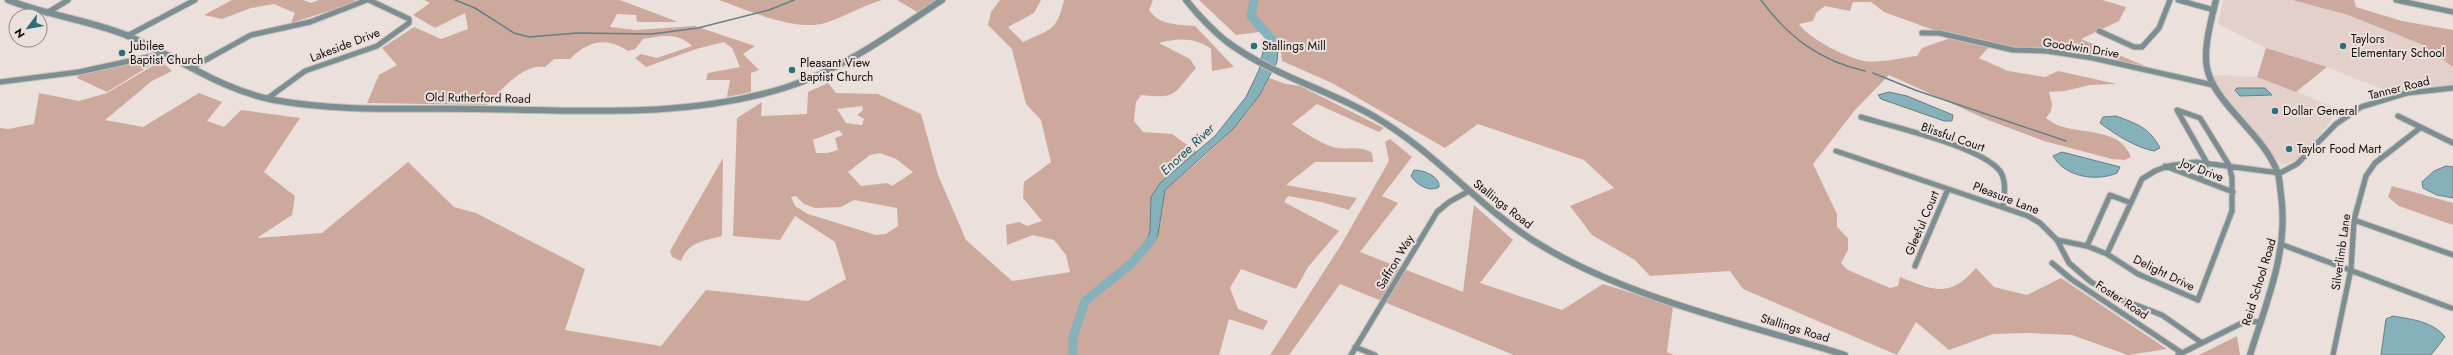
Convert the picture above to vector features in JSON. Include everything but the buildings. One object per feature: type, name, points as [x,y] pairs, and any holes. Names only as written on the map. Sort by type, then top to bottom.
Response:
[{"type":"street","name":"Old Rutherford Road","points":[[8,0],[32,8]]},
{"type":"street","points":[[48,12],[68,0]]},
{"type":"street","points":[[127,36],[194,0]]},
{"type":"street","points":[[191,68],[252,35],[310,22],[368,0]]},
{"type":"street","name":"Lakeside Drive","points":[[268,98],[305,71],[376,46],[409,23],[409,20],[376,1],[368,0]]},
{"type":"street","name":"Old Rutherford Road","points":[[48,13],[127,36],[232,89],[268,98],[320,106],[365,108],[626,110],[704,105],[766,93],[822,74],[861,53],[942,0]]},
{"type":"street","name":"Stallings Road","points":[[1186,0],[1218,37],[1252,59],[1356,107],[1393,128],[1418,147],[1504,221],[1536,242],[1607,279],[1650,294],[1845,355]]},
{"type":"street","points":[[2099,31],[2134,47],[2142,48],[2159,28],[2170,0]]},
{"type":"street","points":[[2178,0],[2214,10]]},
{"type":"street","name":"Reid School Road","points":[[2216,0],[2207,40],[2206,57],[2208,74],[2213,85],[2256,137],[2278,174],[2284,217],[2283,245],[2250,355]]},
{"type":"street","points":[[2396,0],[2453,12]]},
{"type":"street","name":"Goodwin Drive","points":[[1922,33],[1935,32],[2009,50],[2047,51],[2093,58],[2213,85]]},
{"type":"street","points":[[0,82],[79,72],[162,54]]},
{"type":"street","name":"Tanner Road","points":[[2278,174],[2305,160],[2336,123],[2352,112],[2392,97],[2453,88]]},
{"type":"street","points":[[2207,163],[2176,110],[2200,118],[2229,165]]},
{"type":"street","points":[[2398,116],[2453,143]]},
{"type":"street","name":"Blissful Court","points":[[1861,117],[1966,151],[1989,161],[2002,176],[2005,184],[2003,207]]},
{"type":"street","name":"Silverlimb Lane","points":[[2333,355],[2351,269],[2354,220],[2366,176],[2375,163],[2420,128]]},
{"type":"street","name":"Pleasure Lane","points":[[1836,151],[2003,207],[2040,223],[2057,240],[2068,263],[2091,282],[2123,300],[2162,315],[2202,344]]},
{"type":"street","points":[[2107,254],[2142,179],[2164,166],[2180,163],[2207,163],[2229,165],[2278,174]]},
{"type":"street","points":[[2200,179],[2207,163]]},
{"type":"street","name":"Delight Drive","points":[[2057,240],[2087,246],[2107,254],[2138,274],[2198,300],[2232,211],[2233,192],[2229,165]]},
{"type":"street","name":"Joy Drive","points":[[2164,166],[2233,192]]},
{"type":"street","name":"Gleeful Court","points":[[1915,266],[1948,188]]},
{"type":"street","name":"Saffron Way","points":[[1350,355],[1437,212],[1449,202],[1469,191]]},
{"type":"street","points":[[2087,246],[2110,195],[2131,203]]},
{"type":"street","points":[[2354,220],[2453,255]]},
{"type":"street","points":[[2283,245],[2351,269],[2451,308]]},
{"type":"street","name":"Foster Road","points":[[2052,263],[2071,279],[2180,354]]},
{"type":"street","points":[[2180,354],[2246,321],[2259,322]]},
{"type":"street","points":[[1355,347],[1375,355]]},
{"type":"shaded area","points":[[232,0],[303,0],[311,3],[319,0],[354,0],[357,2],[291,23],[295,13],[274,4],[251,8],[222,19],[204,15]]},
{"type":"shaded area","points":[[424,0],[620,0],[678,22],[637,22],[636,15],[617,14],[610,27],[636,30],[695,26],[755,46],[743,54],[759,70],[751,73],[751,92],[727,97],[730,80],[706,80],[708,73],[740,67],[732,48],[724,42],[696,49],[646,67],[635,58],[641,54],[657,58],[692,46],[675,37],[662,36],[643,39],[635,49],[628,51],[620,46],[605,42],[583,48],[570,59],[554,59],[545,67],[536,67],[520,74],[505,86],[487,105],[367,103],[379,75],[397,65],[382,48],[414,27],[441,39],[468,29],[465,13],[435,28],[413,15],[430,3]]},
{"type":"shaded area","points":[[719,0],[882,0],[832,21],[813,25],[800,25],[772,19]]},
{"type":"shaded area","points":[[897,0],[939,0],[919,13]]},
{"type":"shaded area","points":[[1000,0],[1041,0],[1034,13],[1008,27],[1023,42],[1051,28],[1059,18],[1064,0],[1153,0],[1149,10],[1153,15],[1164,22],[1195,26],[1234,67],[1212,71],[1211,49],[1199,42],[1173,40],[1159,43],[1190,59],[1196,68],[1174,93],[1162,96],[1141,95],[1136,102],[1134,121],[1143,132],[1172,134],[1197,152],[1160,183],[1151,197],[1150,231],[1144,247],[1160,225],[1165,190],[1209,152],[1236,125],[1259,95],[1269,78],[1286,84],[1300,86],[1384,128],[1379,132],[1317,104],[1292,124],[1315,139],[1330,146],[1336,148],[1357,148],[1367,150],[1372,153],[1373,162],[1315,162],[1286,185],[1357,198],[1349,210],[1321,202],[1288,196],[1284,202],[1339,231],[1308,267],[1296,289],[1241,269],[1230,288],[1238,309],[1268,321],[1263,330],[1229,319],[1219,355],[0,355],[0,128],[8,129],[34,124],[39,93],[79,101],[107,93],[161,61],[172,71],[152,81],[105,120],[143,127],[199,93],[222,102],[207,121],[224,127],[241,110],[300,118],[264,172],[295,196],[292,215],[257,238],[322,233],[408,162],[454,207],[476,213],[585,269],[565,330],[661,346],[706,290],[808,301],[846,279],[835,242],[795,216],[780,240],[733,236],[737,118],[762,102],[761,116],[807,114],[808,92],[828,83],[836,93],[878,94],[921,114],[938,175],[966,240],[1012,281],[1070,272],[1066,255],[1054,240],[1033,235],[1007,245],[1006,225],[1019,222],[1027,226],[1042,221],[1023,198],[1024,182],[1051,162],[1041,120],[1026,104],[1012,49],[988,25],[991,12]],"holes":[[[862,106],[863,110],[857,115],[864,119],[862,125],[846,123],[837,109]],[[839,130],[843,135],[835,138],[838,150],[827,153],[816,153],[813,140]],[[880,153],[896,159],[913,172],[892,186],[887,183],[861,186],[848,172],[870,155]],[[796,196],[804,204],[815,208],[841,207],[854,200],[897,208],[898,226],[886,234],[876,235],[808,214],[795,206],[791,197]]]},
{"type":"shaded area","points":[[1199,0],[2102,0],[2126,7],[2119,21],[2081,39],[2152,69],[1995,45],[1987,49],[1979,58],[2008,71],[2045,77],[2058,71],[2117,84],[2090,85],[2065,91],[2049,92],[2052,104],[2051,111],[2046,118],[2056,124],[2068,128],[2093,132],[2116,139],[2125,146],[2131,157],[2125,160],[2112,159],[2044,141],[1988,120],[1889,75],[1855,110],[1813,164],[1837,214],[1837,227],[1848,238],[1848,250],[1841,263],[1848,270],[1890,288],[1898,286],[1900,277],[1931,288],[1940,289],[1949,288],[1957,284],[1966,278],[1976,268],[1994,287],[2027,295],[2061,278],[2167,349],[2128,355],[2072,335],[2026,333],[1993,334],[1949,350],[1916,322],[1897,355],[1743,289],[1730,271],[1650,276],[1635,260],[1592,235],[1570,206],[1614,188],[1584,160],[1478,124],[1445,148],[1332,83],[1282,61],[1280,42],[1267,31],[1236,35]],"holes":[[[1853,2],[1871,2],[1884,12],[1953,37],[1922,48],[1917,56],[1869,62],[1856,59],[1828,47],[1811,36],[1799,24],[1813,21],[1816,13],[1825,6],[1850,11]]]},
{"type":"shaded area","name":"Taylors Elementary School","points":[[2223,0],[2292,0],[2348,15],[2421,44],[2453,67],[2453,87],[2392,93],[2327,67],[2266,48],[2218,24]]},
{"type":"shaded area","points":[[2292,0],[2354,0],[2356,7],[2402,21],[2453,30],[2453,67],[2421,44],[2348,15]]},
{"type":"shaded area","points":[[2266,48],[2327,67],[2296,92],[2257,77]]},
{"type":"shaded area","points":[[161,57],[161,59],[107,92],[77,78],[80,74]]},
{"type":"shaded area","points":[[2217,75],[2257,77],[2282,85],[2338,110],[2303,158],[2282,165],[2206,83]]},
{"type":"shaded area","points":[[1390,139],[1412,157],[1382,196],[1398,203],[1360,252],[1463,292],[1474,205],[1513,240],[1480,283],[1562,310],[1603,284],[1673,306],[1667,352],[1674,355],[1514,355],[1340,284],[1289,355],[1270,355],[1341,245],[1389,161],[1385,142]]},
{"type":"shaded area","points":[[723,158],[722,236],[697,243],[692,246],[681,261],[672,257],[670,251]]},
{"type":"shaded area","points":[[2392,186],[2453,203],[2453,225],[2399,206],[2388,197]]},
{"type":"shaded area","points":[[2237,336],[2240,355],[2199,355]]},
{"type":"water","points":[[1264,47],[1278,50],[1277,62],[1259,96],[1233,129],[1165,190],[1158,235],[1154,241],[1144,248],[1150,231],[1151,197],[1160,183],[1215,136],[1246,97],[1259,70]]},
{"type":"water","points":[[2237,88],[2265,88],[2272,95],[2240,96],[2235,90]]},
{"type":"water","points":[[1889,92],[1907,96],[1953,115],[1952,121],[1944,121],[1881,99],[1878,95]]},
{"type":"water","points":[[2116,116],[2142,127],[2151,135],[2160,148],[2154,151],[2140,147],[2119,136],[2100,123],[2103,117]]},
{"type":"water","points":[[2062,152],[2120,167],[2117,173],[2109,176],[2082,176],[2065,169],[2058,163],[2053,156]]},
{"type":"water","points":[[2446,166],[2453,167],[2453,198],[2437,195],[2423,188],[2422,182],[2434,171]]},
{"type":"water","points":[[1414,170],[1430,174],[1437,180],[1439,187],[1431,189],[1419,185],[1411,176]]},
{"type":"water","points":[[2393,316],[2422,322],[2435,328],[2445,337],[2431,355],[2381,355],[2386,319]]},
{"type":"waterway","points":[[455,0],[475,8],[514,33],[529,37],[577,33],[652,34],[698,28],[769,10],[794,0]]},
{"type":"waterway","name":"Enoree River","points":[[1254,0],[1251,16],[1275,43],[1271,60]]},
{"type":"waterway","points":[[1761,0],[1782,25],[1806,46],[1834,61],[1865,71]]},
{"type":"waterway","points":[[1873,73],[1915,90],[2066,141]]},
{"type":"waterway","name":"Enoree River","points":[[1073,355],[1073,337],[1085,301],[1132,263],[1152,239]]},
{"type":"place","name":"Stallings Mill","points":[[1254,46]]},
{"type":"place","name":"Taylors Elementary School","points":[[2343,46]]},
{"type":"place","name":"Jubilee Baptist Church","points":[[122,53]]},
{"type":"place","name":"Pleasant View Baptist Church","points":[[792,70]]},
{"type":"place","name":"Dollar General","points":[[2275,111]]},
{"type":"place","name":"Taylor Food Mart","points":[[2289,149]]}]
